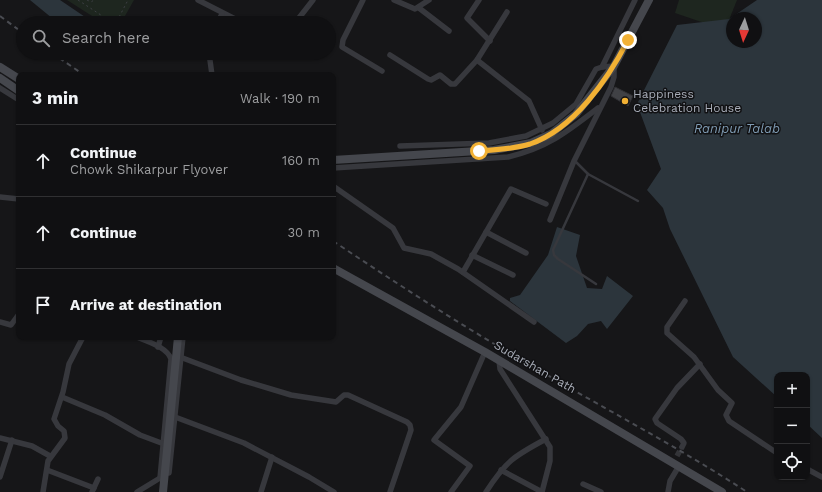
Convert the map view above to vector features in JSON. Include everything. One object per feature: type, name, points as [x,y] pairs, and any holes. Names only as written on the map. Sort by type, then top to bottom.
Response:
[{"type":"main road","points":[[336,160],[494,150],[531,144],[551,134],[567,123],[576,114],[606,77],[614,66],[649,0]]},
{"type":"main road","points":[[0,67],[16,77]]},
{"type":"main road","points":[[0,78],[16,88]]},
{"type":"main road","name":"Sudarshan Path","points":[[336,270],[500,360],[676,461],[720,491]]},
{"type":"main road","points":[[163,492],[162,480],[165,465],[178,340]]},
{"type":"street","points":[[198,0],[227,16]]},
{"type":"street","points":[[300,16],[313,0]]},
{"type":"street","points":[[364,0],[343,40],[342,47],[382,71]]},
{"type":"street","points":[[394,0],[411,8],[419,8],[449,31]]},
{"type":"street","points":[[419,8],[428,0]]},
{"type":"street","points":[[480,0],[467,18],[490,40]]},
{"type":"street","points":[[602,67],[635,0]]},
{"type":"street","points":[[390,55],[428,79],[431,80],[440,76],[454,85],[477,60],[508,12]]},
{"type":"street","points":[[210,60],[212,72]]},
{"type":"street","points":[[477,60],[529,101],[542,130]]},
{"type":"street","points":[[400,146],[489,143],[521,138],[542,130],[576,104],[596,69],[614,66],[614,77],[574,161],[550,220]]},
{"type":"street","points":[[0,88],[16,98]]},
{"type":"street","points":[[336,168],[508,157],[535,150],[550,143],[600,107]]},
{"type":"street","points":[[336,188],[392,228],[404,248],[431,254],[463,272],[534,322]]},
{"type":"street","points":[[463,272],[511,189],[546,204]]},
{"type":"street","points":[[0,196],[16,199]]},
{"type":"street","points":[[486,232],[526,253]]},
{"type":"street","points":[[472,255],[513,275]]},
{"type":"street","points":[[685,301],[666,330],[700,364],[718,390],[732,403],[726,415],[729,421],[774,451]]},
{"type":"street","points":[[0,322],[11,325],[16,318]]},
{"type":"street","points":[[43,492],[50,456],[65,438],[64,431],[54,419],[62,397],[69,364],[81,340]]},
{"type":"street","points":[[143,340],[168,354],[171,360],[162,480]]},
{"type":"street","points":[[158,347],[159,340]]},
{"type":"street","points":[[137,492],[162,480],[168,479],[183,340]]},
{"type":"street","points":[[460,492],[452,491],[470,466],[434,440],[461,407],[485,352]]},
{"type":"street","points":[[180,357],[242,380],[304,398],[336,402],[344,395],[348,395],[406,422],[410,425],[411,430],[390,492]]},
{"type":"street","points":[[500,360],[500,369],[526,411],[546,439],[551,454],[542,492],[501,470]]},
{"type":"street","points":[[682,447],[684,443],[681,439],[656,423],[655,419],[677,388],[700,364]]},
{"type":"street","points":[[62,397],[105,415],[140,435],[164,444]]},
{"type":"street","points":[[175,417],[244,443],[334,492]]},
{"type":"street","points":[[0,438],[32,446],[50,456]]},
{"type":"street","points":[[486,492],[501,470],[512,458],[546,439]]},
{"type":"street","points":[[0,477],[12,440]]},
{"type":"street","points":[[260,492],[272,457]]},
{"type":"street","points":[[668,492],[676,461]]},
{"type":"street","points":[[47,470],[93,490],[98,479]]},
{"type":"street","points":[[810,471],[822,477]]},
{"type":"street","points":[[583,484],[601,492]]},
{"type":"lane","points":[[574,161],[588,174],[638,201]]},
{"type":"lane","points":[[588,174],[553,250],[554,255],[558,259],[596,284]]},
{"type":"path","points":[[78,0],[103,16]]},
{"type":"path","points":[[85,4],[87,0],[91,2],[94,0]]},
{"type":"path","points":[[119,16],[127,0]]},
{"type":"shaded area","points":[[67,0],[134,0],[125,16],[92,16]]},
{"type":"shaded area","points":[[679,0],[737,0],[732,12],[726,12],[725,30],[675,13]]},
{"type":"water","points":[[30,0],[60,0],[84,16],[49,16]]},
{"type":"water","name":"Ranipur Talab","points":[[757,0],[822,0],[822,438],[810,427],[810,372],[774,372],[774,394],[733,357],[670,229],[663,208],[647,190],[661,169],[637,104],[677,25],[726,19],[726,48],[762,48],[762,12],[739,12]]},
{"type":"water","points":[[557,227],[580,235],[576,256],[587,288],[602,289],[607,276],[633,296],[607,329],[601,321],[588,324],[577,336],[566,343],[510,301],[510,298],[520,295],[548,255]]},
{"type":"building","name":"Happiness Celebration House","points":[[615,87],[633,96],[628,106],[611,96]]},
{"type":"tunnel","points":[[677,456],[682,447]]},
{"type":"railway","points":[[0,16],[16,28]]},
{"type":"railway","points":[[62,60],[80,72]]},
{"type":"railway","points":[[336,243],[476,333],[692,458],[747,492]]},
{"type":"place","name":"Happiness Celebration House","points":[[625,101]]},
{"type":"route","points":[[479,151],[515,148],[531,144],[551,134],[567,123],[576,114],[614,66],[628,40]]}]
